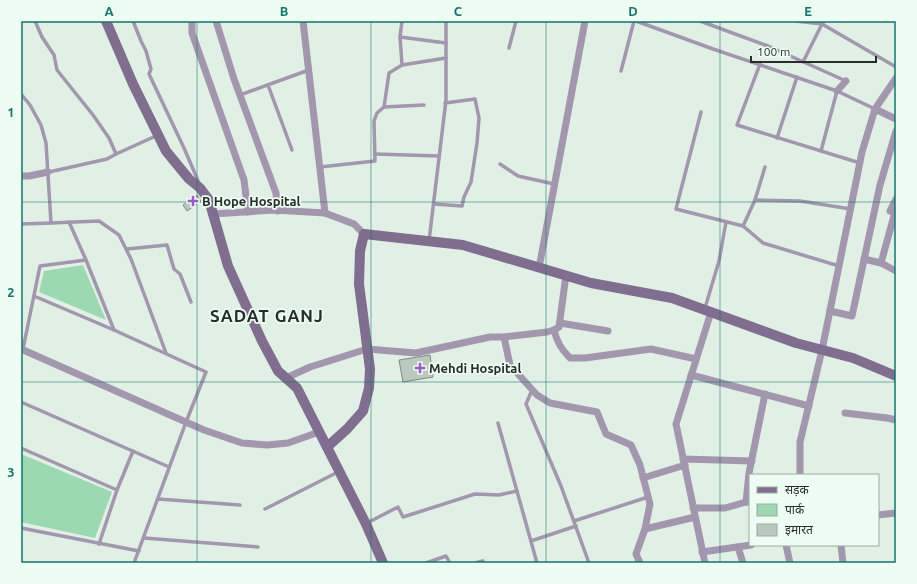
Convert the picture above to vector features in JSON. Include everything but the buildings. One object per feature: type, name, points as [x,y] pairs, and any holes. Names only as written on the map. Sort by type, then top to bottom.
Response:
[{"type":"street","points":[[106,21],[133,84],[166,151],[209,200],[228,266],[262,341],[278,370],[297,388],[366,524],[383,563]]},
{"type":"street","points":[[192,21],[192,33],[244,180],[248,212]]},
{"type":"street","points":[[216,21],[240,95],[276,193],[278,211]]},
{"type":"street","points":[[303,21],[325,214]]},
{"type":"street","points":[[539,268],[585,21]]},
{"type":"street","points":[[800,474],[800,442],[822,350],[862,152],[875,109],[896,78]]},
{"type":"street","points":[[837,91],[846,81]]},
{"type":"street","points":[[875,109],[896,119]]},
{"type":"street","points":[[830,311],[852,316],[880,185],[896,131]]},
{"type":"street","points":[[21,176],[48,172]]},
{"type":"street","points":[[881,263],[896,212],[890,211],[896,199]]},
{"type":"street","points":[[213,214],[278,211],[325,214],[354,224],[364,234],[463,245],[591,283],[672,298],[796,343],[853,358],[896,376]]},
{"type":"street","points":[[327,446],[347,429],[363,411],[369,388],[370,370],[359,284],[360,251],[364,234]]},
{"type":"street","points":[[864,259],[881,263],[896,271]]},
{"type":"street","points":[[286,378],[310,367],[367,349],[416,353],[490,337],[504,337],[554,330],[559,327],[560,323],[566,275]]},
{"type":"street","points":[[704,563],[676,424],[696,359],[708,311]]},
{"type":"street","points":[[560,323],[608,331]]},
{"type":"street","points":[[554,330],[556,340],[562,350],[570,358],[585,358],[651,349],[696,359]]},
{"type":"street","points":[[504,337],[510,365],[537,395],[550,403],[597,412],[606,434],[631,445],[640,464],[650,504],[645,529],[636,554],[640,563]]},
{"type":"street","points":[[22,349],[204,430],[242,443],[267,445],[288,443],[319,432]]},
{"type":"street","points":[[691,375],[809,406]]},
{"type":"street","points":[[751,474],[765,394]]},
{"type":"street","points":[[845,413],[896,420]]},
{"type":"street","points":[[643,478],[684,462],[752,461]]},
{"type":"street","points":[[693,508],[725,508],[748,502],[749,492]]},
{"type":"street","points":[[879,515],[896,513]]},
{"type":"street","points":[[645,529],[695,517]]},
{"type":"street","points":[[702,552],[749,545]]},
{"type":"street","points":[[786,546],[790,563]]},
{"type":"street","points":[[841,546],[843,563]]},
{"type":"street","points":[[738,547],[743,563]]},
{"type":"lane","points":[[35,21],[42,37],[54,56],[57,70],[109,138],[116,154]]},
{"type":"lane","points":[[133,21],[146,51],[151,69],[149,74],[197,177],[200,188]]},
{"type":"lane","points":[[402,21],[400,37],[402,65]]},
{"type":"lane","points":[[429,242],[445,103],[446,21]]},
{"type":"lane","points":[[509,48],[516,21]]},
{"type":"lane","points":[[621,71],[635,21],[837,91],[875,109]]},
{"type":"lane","points":[[700,21],[768,46],[846,81]]},
{"type":"lane","points":[[796,21],[823,23],[896,67]]},
{"type":"lane","points":[[803,62],[823,23]]},
{"type":"lane","points":[[400,37],[446,43]]},
{"type":"lane","points":[[384,107],[389,73],[402,65],[446,58]]},
{"type":"lane","points":[[760,64],[737,125],[860,163]]},
{"type":"lane","points":[[240,95],[309,70]]},
{"type":"lane","points":[[777,138],[797,77]]},
{"type":"lane","points":[[268,85],[292,150]]},
{"type":"lane","points":[[821,151],[837,91]]},
{"type":"lane","points":[[21,94],[30,105],[41,125],[46,143],[51,223]]},
{"type":"lane","points":[[434,204],[462,206],[464,197],[471,182],[477,143],[479,118],[475,99],[445,103]]},
{"type":"lane","points":[[320,167],[375,161],[374,121],[376,113],[384,107],[424,105]]},
{"type":"lane","points":[[701,112],[676,209],[743,226],[763,243],[839,266]]},
{"type":"lane","points":[[48,172],[107,159],[159,135]]},
{"type":"lane","points":[[375,154],[439,156]]},
{"type":"lane","points":[[500,164],[518,176],[554,184]]},
{"type":"lane","points":[[743,226],[755,200],[765,167]]},
{"type":"lane","points":[[755,200],[800,201],[851,209]]},
{"type":"lane","points":[[21,224],[99,220],[119,235],[131,259],[166,354]]},
{"type":"lane","points":[[69,222],[114,330]]},
{"type":"lane","points":[[708,311],[726,222]]},
{"type":"lane","points":[[127,250],[167,245],[174,269],[180,274],[191,302]]},
{"type":"lane","points":[[22,349],[40,266],[86,260]]},
{"type":"lane","points":[[34,296],[114,330],[206,372],[134,563]]},
{"type":"lane","points":[[532,390],[526,404],[561,486],[589,563]]},
{"type":"lane","points":[[21,402],[169,467]]},
{"type":"lane","points":[[498,423],[537,563]]},
{"type":"lane","points":[[21,448],[117,490]]},
{"type":"lane","points":[[99,544],[117,490],[133,451]]},
{"type":"lane","points":[[264,509],[339,472]]},
{"type":"lane","points":[[366,524],[398,507],[403,517],[475,494],[499,495],[517,491]]},
{"type":"lane","points":[[574,521],[648,497]]},
{"type":"lane","points":[[158,499],[240,505]]},
{"type":"lane","points":[[531,541],[576,526]]},
{"type":"lane","points":[[21,528],[139,551]]},
{"type":"lane","points":[[144,538],[258,546]]},
{"type":"lane","points":[[426,563],[433,562],[446,556],[450,563]]},
{"type":"lane","points":[[475,563],[483,561]]},
{"type":"green space","points":[[83,265],[106,320],[39,292],[44,271]]},
{"type":"green space","points":[[21,454],[112,492],[95,538],[21,522]]},
{"type":"place","name":"B Hope Hospital","points":[[193,201]]},
{"type":"place","name":"Mehdi Hospital","points":[[420,368]]},
{"type":"district","name":"SADAT GANJ","points":[[267,315]]}]
